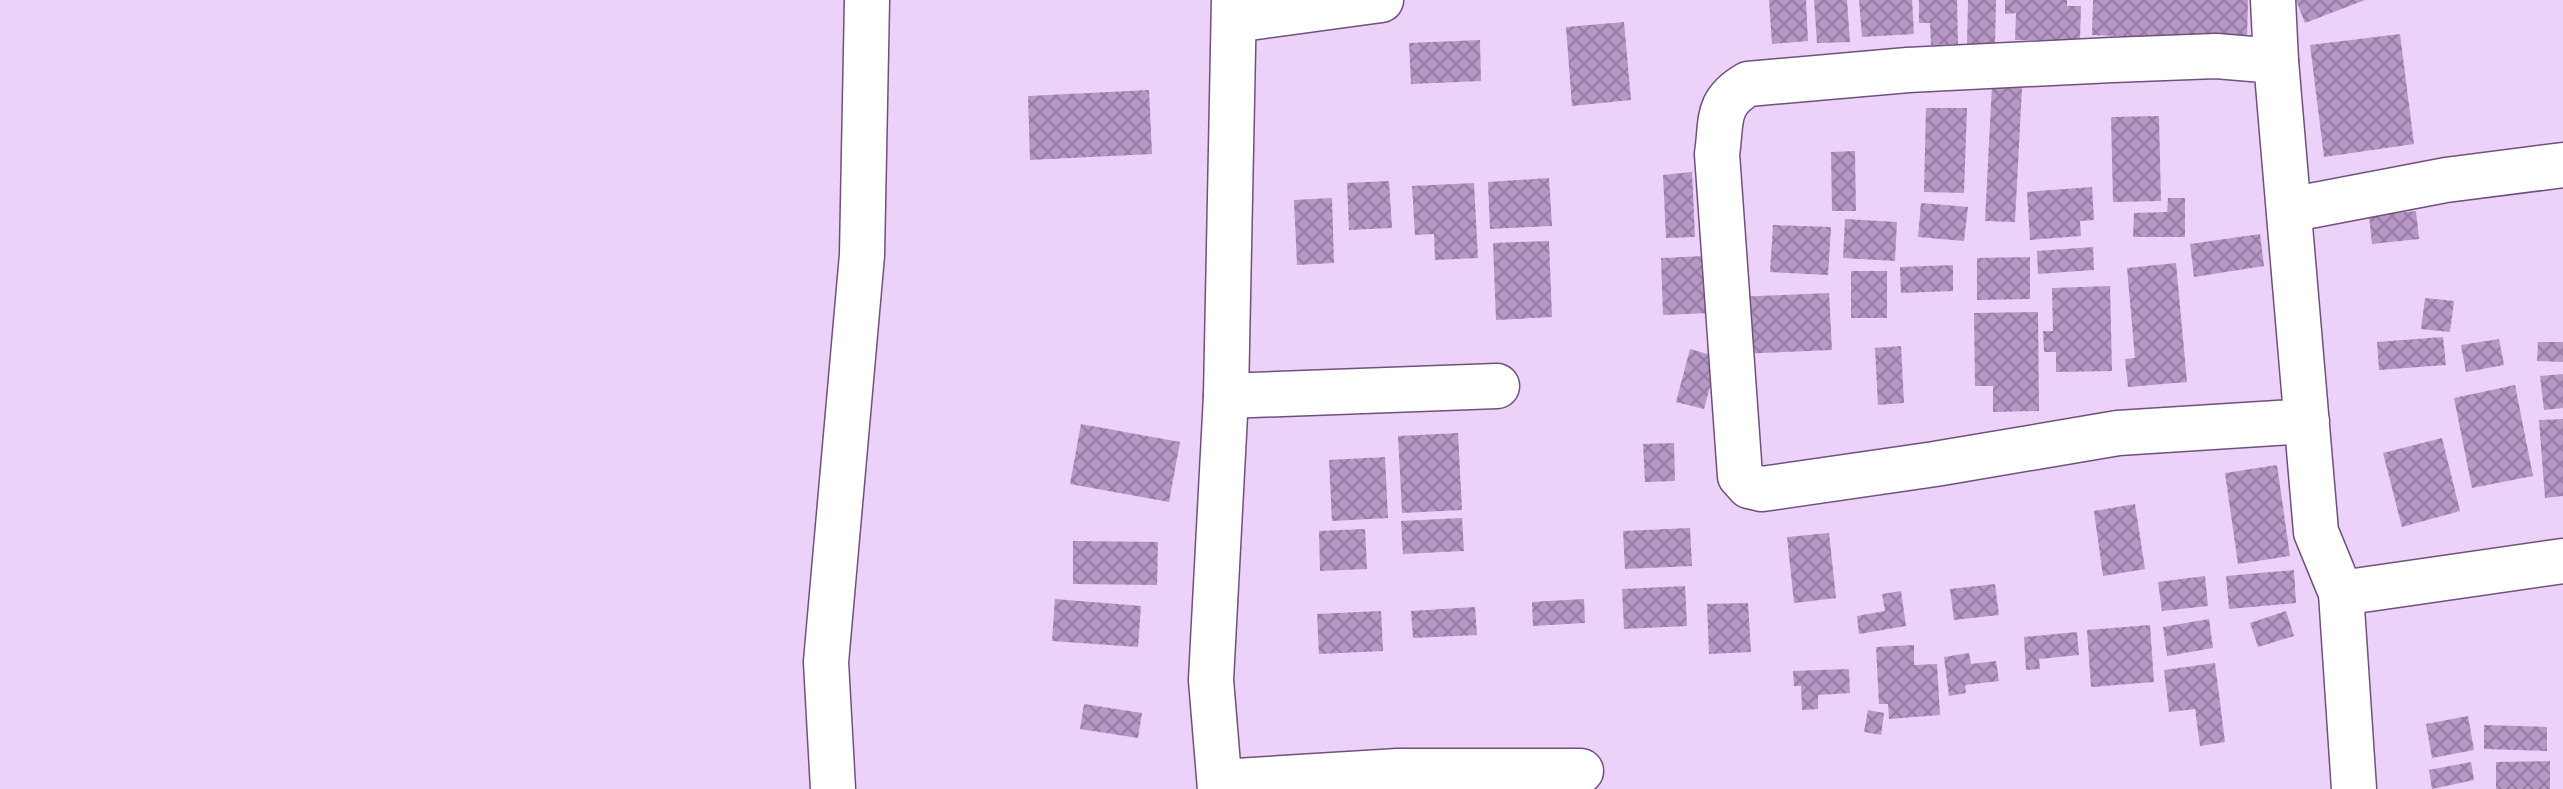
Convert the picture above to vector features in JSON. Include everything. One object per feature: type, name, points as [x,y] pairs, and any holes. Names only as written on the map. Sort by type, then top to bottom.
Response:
[{"type":"street","points":[[833,789],[826,662],[862,255],[867,0]]},
{"type":"street","points":[[1381,0],[1234,10],[1226,396],[1211,680],[1220,786],[1398,771],[1581,771]]},
{"type":"street","points":[[2273,0],[2316,532],[2341,593],[2354,789]]},
{"type":"street","points":[[2276,61],[2216,56],[1908,70],[1748,84],[1734,92],[1724,103],[1717,154],[1740,476],[1749,486],[1762,489],[2118,433],[2307,421]]},
{"type":"street","points":[[2289,210],[2446,180],[2563,165]]},
{"type":"street","points":[[1226,396],[1497,386]]},
{"type":"street","points":[[2341,593],[2563,561]]},
{"type":"building","points":[[1769,0],[1806,0],[1808,41],[1772,44]]},
{"type":"building","points":[[1814,0],[1847,0],[1850,42],[1817,43]]},
{"type":"building","points":[[1859,0],[1912,0],[1914,34],[1862,37]]},
{"type":"building","points":[[1919,0],[1957,0],[1958,44],[1931,45],[1930,23],[1919,23]]},
{"type":"building","points":[[1968,0],[1996,0],[1995,44],[1967,45]]},
{"type":"building","points":[[2005,0],[2067,0],[2067,6],[2081,6],[2080,40],[2015,40],[2016,13],[2005,14]]},
{"type":"building","points":[[2093,0],[2248,0],[2247,41],[2092,35]]},
{"type":"building","points":[[2296,0],[2365,0],[2305,23]]},
{"type":"building","points":[[1624,22],[1631,100],[1572,106],[1566,27]]},
{"type":"building","points":[[2400,34],[2414,144],[2324,157],[2310,45]]},
{"type":"building","points":[[1480,40],[1481,81],[1411,84],[1409,43]]},
{"type":"building","points":[[1992,85],[2022,87],[2015,222],[1985,221]]},
{"type":"building","points":[[1149,90],[1152,154],[1030,160],[1028,96]]},
{"type":"building","points":[[1926,108],[1967,108],[1964,193],[1924,192]]},
{"type":"building","points":[[2159,116],[2161,201],[2113,202],[2111,117]]},
{"type":"building","points":[[1855,151],[1856,211],[1832,211],[1831,152]]},
{"type":"building","points":[[1692,172],[1695,237],[1666,238],[1663,175]]},
{"type":"building","points":[[1549,178],[1552,226],[1490,229],[1488,182]]},
{"type":"building","points":[[1389,181],[1392,228],[1349,230],[1347,183]]},
{"type":"building","points":[[1474,183],[1478,258],[1435,260],[1434,234],[1415,235],[1412,186]]},
{"type":"building","points":[[2092,187],[2094,220],[2080,221],[2081,236],[2030,240],[2027,192]]},
{"type":"building","points":[[1332,198],[1334,263],[1297,265],[1294,200]]},
{"type":"building","points":[[2168,198],[2185,198],[2185,237],[2133,237],[2134,213],[2167,212]]},
{"type":"building","points":[[1921,203],[1968,207],[1964,241],[1918,237]]},
{"type":"building","points":[[2416,211],[2419,239],[2372,244],[2369,216]]},
{"type":"building","points":[[1845,219],[1897,222],[1895,261],[1843,258]]},
{"type":"building","points":[[1773,225],[1831,227],[1828,275],[1770,272]]},
{"type":"building","points":[[2260,234],[2264,266],[2194,277],[2190,244]]},
{"type":"building","points":[[1549,241],[1552,317],[1496,320],[1493,243]]},
{"type":"building","points":[[2093,247],[2094,270],[2038,274],[2037,251]]},
{"type":"building","points":[[1705,256],[1708,313],[1663,315],[1661,258]]},
{"type":"building","points":[[2030,257],[2030,299],[1977,300],[1977,258]]},
{"type":"building","points":[[2176,263],[2187,382],[2128,387],[2125,359],[2135,358],[2127,268]]},
{"type":"building","points":[[1953,265],[1953,291],[1901,293],[1900,267]]},
{"type":"building","points":[[1851,271],[1887,271],[1887,318],[1851,318]]},
{"type":"building","points":[[2110,286],[2112,371],[2056,372],[2056,352],[2044,352],[2043,331],[2053,331],[2052,288]]},
{"type":"building","points":[[1829,293],[1832,350],[1738,354],[1736,297]]},
{"type":"building","points":[[2425,298],[2454,301],[2450,332],[2421,329]]},
{"type":"building","points":[[2038,312],[2039,411],[1993,412],[1993,386],[1975,386],[1974,313]]},
{"type":"building","points":[[2443,337],[2446,365],[2379,370],[2377,342]]},
{"type":"building","points":[[2499,339],[2504,365],[2466,372],[2461,345]]},
{"type":"building","points":[[2538,342],[2563,342],[2563,362],[2537,361]]},
{"type":"building","points":[[1901,346],[1904,403],[1878,405],[1875,348]]},
{"type":"building","points":[[1690,349],[1718,357],[1704,409],[1676,402]]},
{"type":"building","points":[[2563,374],[2563,408],[2544,410],[2540,376]]},
{"type":"building","points":[[2515,385],[2533,476],[2472,488],[2454,398]]},
{"type":"building","points":[[2563,419],[2563,496],[2545,498],[2539,420]]},
{"type":"building","points":[[1081,424],[1180,442],[1169,502],[1070,484]]},
{"type":"building","points":[[1458,433],[1462,510],[1402,513],[1398,436]]},
{"type":"building","points":[[2442,438],[2460,511],[2402,527],[2383,453]]},
{"type":"building","points":[[1674,443],[1675,481],[1645,482],[1643,444]]},
{"type":"building","points":[[1385,457],[1388,518],[1332,521],[1329,460]]},
{"type":"building","points":[[2277,465],[2290,556],[2238,564],[2225,473]]},
{"type":"building","points":[[2135,504],[2145,569],[2103,576],[2094,511]]},
{"type":"building","points":[[1462,518],[1464,551],[1403,554],[1401,521]]},
{"type":"building","points":[[1690,528],[1692,566],[1625,569],[1623,531]]},
{"type":"building","points":[[1365,529],[1367,569],[1320,571],[1319,531]]},
{"type":"building","points":[[1829,533],[1836,598],[1794,603],[1787,537]]},
{"type":"building","points":[[1073,541],[1158,542],[1157,585],[1073,584]]},
{"type":"building","points":[[2294,570],[2296,603],[2229,609],[2226,576]]},
{"type":"building","points":[[2205,576],[2208,606],[2162,611],[2158,582]]},
{"type":"building","points":[[1995,584],[1999,615],[1954,620],[1950,589]]},
{"type":"building","points":[[1685,586],[1687,626],[1624,629],[1622,589]]},
{"type":"building","points":[[1901,591],[1906,626],[1859,634],[1857,616],[1885,611],[1882,594]]},
{"type":"building","points":[[1055,599],[1141,606],[1138,647],[1052,641]]},
{"type":"building","points":[[1584,599],[1585,623],[1533,626],[1532,602]]},
{"type":"building","points":[[1748,603],[1751,652],[1709,654],[1707,604]]},
{"type":"building","points":[[1475,607],[1477,635],[1413,638],[1411,611]]},
{"type":"building","points":[[1381,611],[1383,651],[1319,654],[1317,614]]},
{"type":"building","points":[[2286,611],[2294,636],[2258,647],[2250,623]]},
{"type":"building","points":[[2209,619],[2213,648],[2167,656],[2163,627]]},
{"type":"building","points":[[2150,625],[2154,682],[2091,687],[2087,630]]},
{"type":"building","points":[[2077,632],[2079,655],[2039,659],[2040,669],[2026,670],[2024,637]]},
{"type":"building","points":[[1914,645],[1914,665],[1937,664],[1940,715],[1889,719],[1888,704],[1879,704],[1876,647]]},
{"type":"building","points":[[1969,653],[1971,664],[1996,661],[1999,681],[1965,685],[1966,693],[1949,696],[1944,657]]},
{"type":"building","points":[[2215,663],[2225,742],[2200,746],[2195,709],[2169,712],[2164,670]]},
{"type":"building","points":[[1849,669],[1850,693],[1818,695],[1818,709],[1802,710],[1801,686],[1794,686],[1793,671]]},
{"type":"building","points":[[1084,704],[1142,713],[1138,738],[1080,729]]},
{"type":"building","points":[[1868,710],[1884,713],[1881,735],[1864,732]]},
{"type":"building","points":[[2468,716],[2474,750],[2432,758],[2426,724]]},
{"type":"building","points":[[2484,725],[2547,727],[2547,751],[2484,749]]},
{"type":"building","points":[[2550,761],[2550,789],[2496,789],[2496,762]]},
{"type":"building","points":[[2471,762],[2474,780],[2432,789],[2429,770]]}]
